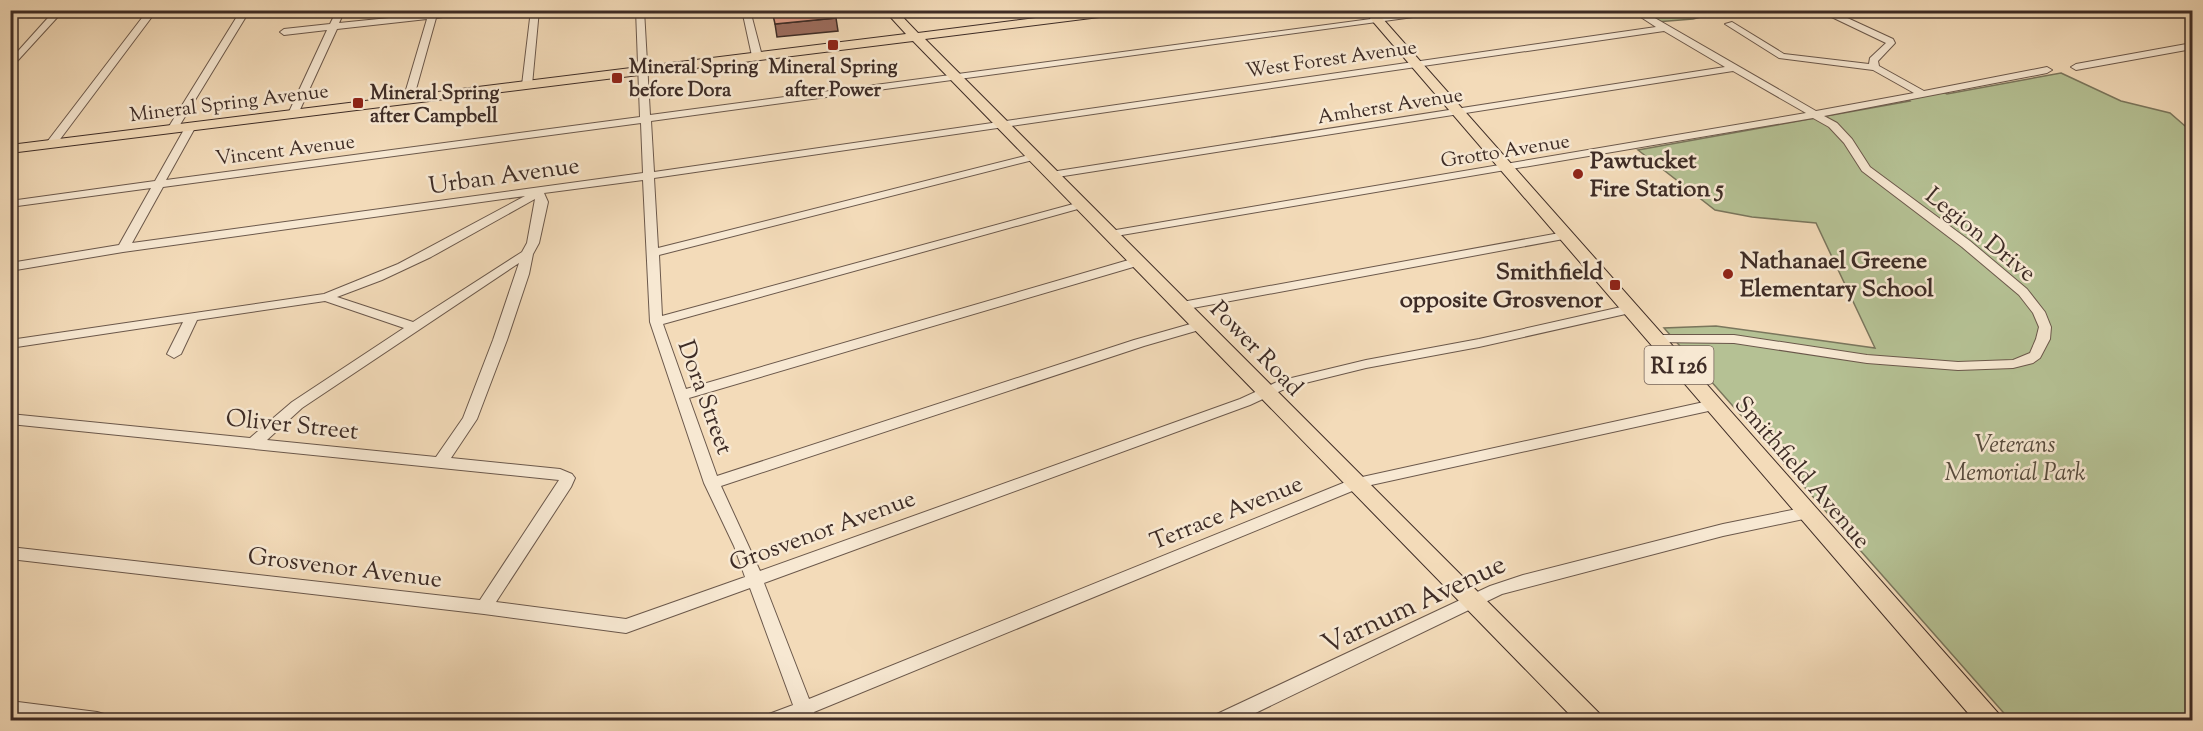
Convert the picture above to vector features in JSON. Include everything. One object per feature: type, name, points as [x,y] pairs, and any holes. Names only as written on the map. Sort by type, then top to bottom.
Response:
[{"type":"main road","name":"Power Road","points":[[890,10],[1590,720]]},
{"type":"main road","name":"Mineral Spring Avenue","points":[[10,149],[1131,10]]},
{"type":"main road","name":"Smithfield Avenue","points":[[1373,16],[1989,720]]},
{"type":"street","points":[[10,14],[43,10]]},
{"type":"street","points":[[10,66],[60,10]]},
{"type":"street","points":[[51,144],[153,10]]},
{"type":"street","points":[[173,128],[246,10]]},
{"type":"street","points":[[293,114],[340,10]]},
{"type":"street","points":[[284,32],[486,10]]},
{"type":"street","points":[[527,85],[536,10]]},
{"type":"street","name":"Dora Street","points":[[640,10],[656,322],[712,483],[742,546],[806,715]]},
{"type":"street","points":[[746,10],[757,56]]},
{"type":"street","name":"Vincent Avenue","points":[[10,204],[956,78],[1373,16],[1461,10]]},
{"type":"street","name":"Legion Drive","points":[[1634,10],[1817,114],[1839,130],[1859,161],[1884,184],[1966,244],[2023,292],[2039,312],[2045,327],[2039,350],[2028,360],[2013,364],[1958,366],[1867,358],[1734,339],[1657,339]]},
{"type":"street","points":[[1821,10],[1890,40],[1891,43],[1873,60],[1875,67]]},
{"type":"street","points":[[408,100],[433,14]]},
{"type":"street","points":[[1729,24],[1782,56],[1875,67],[1925,95]]},
{"type":"street","name":"West Forest Avenue","points":[[1002,125],[1664,28]]},
{"type":"street","points":[[2076,67],[2193,46]]},
{"type":"street","name":"Amherst Avenue","points":[[1051,175],[1734,68]]},
{"type":"street","name":"Grotto Avenue","points":[[1110,234],[1925,95],[2047,69]]},
{"type":"street","name":"Urban Avenue","points":[[10,267],[123,248],[538,192],[1002,125]]},
{"type":"street","points":[[123,248],[191,126]]},
{"type":"street","points":[[652,253],[1033,157]]},
{"type":"street","points":[[10,344],[327,297],[376,279],[421,258],[524,202],[538,192],[542,202],[533,243],[527,254],[519,285],[470,419],[441,461]]},
{"type":"street","points":[[656,322],[1081,205]]},
{"type":"street","points":[[1182,306],[1565,236]]},
{"type":"street","points":[[254,443],[297,405],[527,254]]},
{"type":"street","points":[[683,395],[1136,262]]},
{"type":"street","points":[[327,297],[415,327]]},
{"type":"street","name":"Grosvenor Avenue","points":[[10,553],[484,607],[626,626],[1097,457],[1266,393],[1284,384],[1630,309]]},
{"type":"street","points":[[174,354],[192,317]]},
{"type":"street","points":[[712,483],[1139,343],[1201,325]]},
{"type":"street","name":"Terrace Avenue","points":[[776,720],[806,715],[1358,483],[1713,405]]},
{"type":"street","name":"Oliver Street","points":[[10,419],[441,461],[560,474],[567,478],[566,483],[484,607]]},
{"type":"street","name":"Varnum Avenue","points":[[1224,720],[1496,590],[1723,530],[1807,513]]},
{"type":"street","points":[[10,709],[97,720]]},
{"type":"green space","points":[[1634,11],[1724,11],[1693,19],[1656,22]]},
{"type":"green space","name":"Veterans Memorial Park","points":[[2061,73],[2121,101],[2170,113],[2192,132],[2192,720],[2010,720],[1664,328],[1716,326],[1875,348],[1816,223],[1752,217],[1715,210],[1638,150],[1910,101],[1907,98],[1943,92],[1947,94]]},
{"type":"building","points":[[833,10],[836,18],[775,24],[772,11]]},
{"type":"place","name":"Mineral Spring after Power","points":[[833,45]]},
{"type":"place","name":"Mineral Spring before Dora","points":[[617,78]]},
{"type":"place","name":"Mineral Spring after Campbell","points":[[358,103]]},
{"type":"place","name":"Pawtucket Fire Station 5","points":[[1578,174]]},
{"type":"place","name":"Nathanael Greene Elementary School","points":[[1728,274]]},
{"type":"place","name":"Smithfield opposite Grosvenor","points":[[1615,285]]}]
